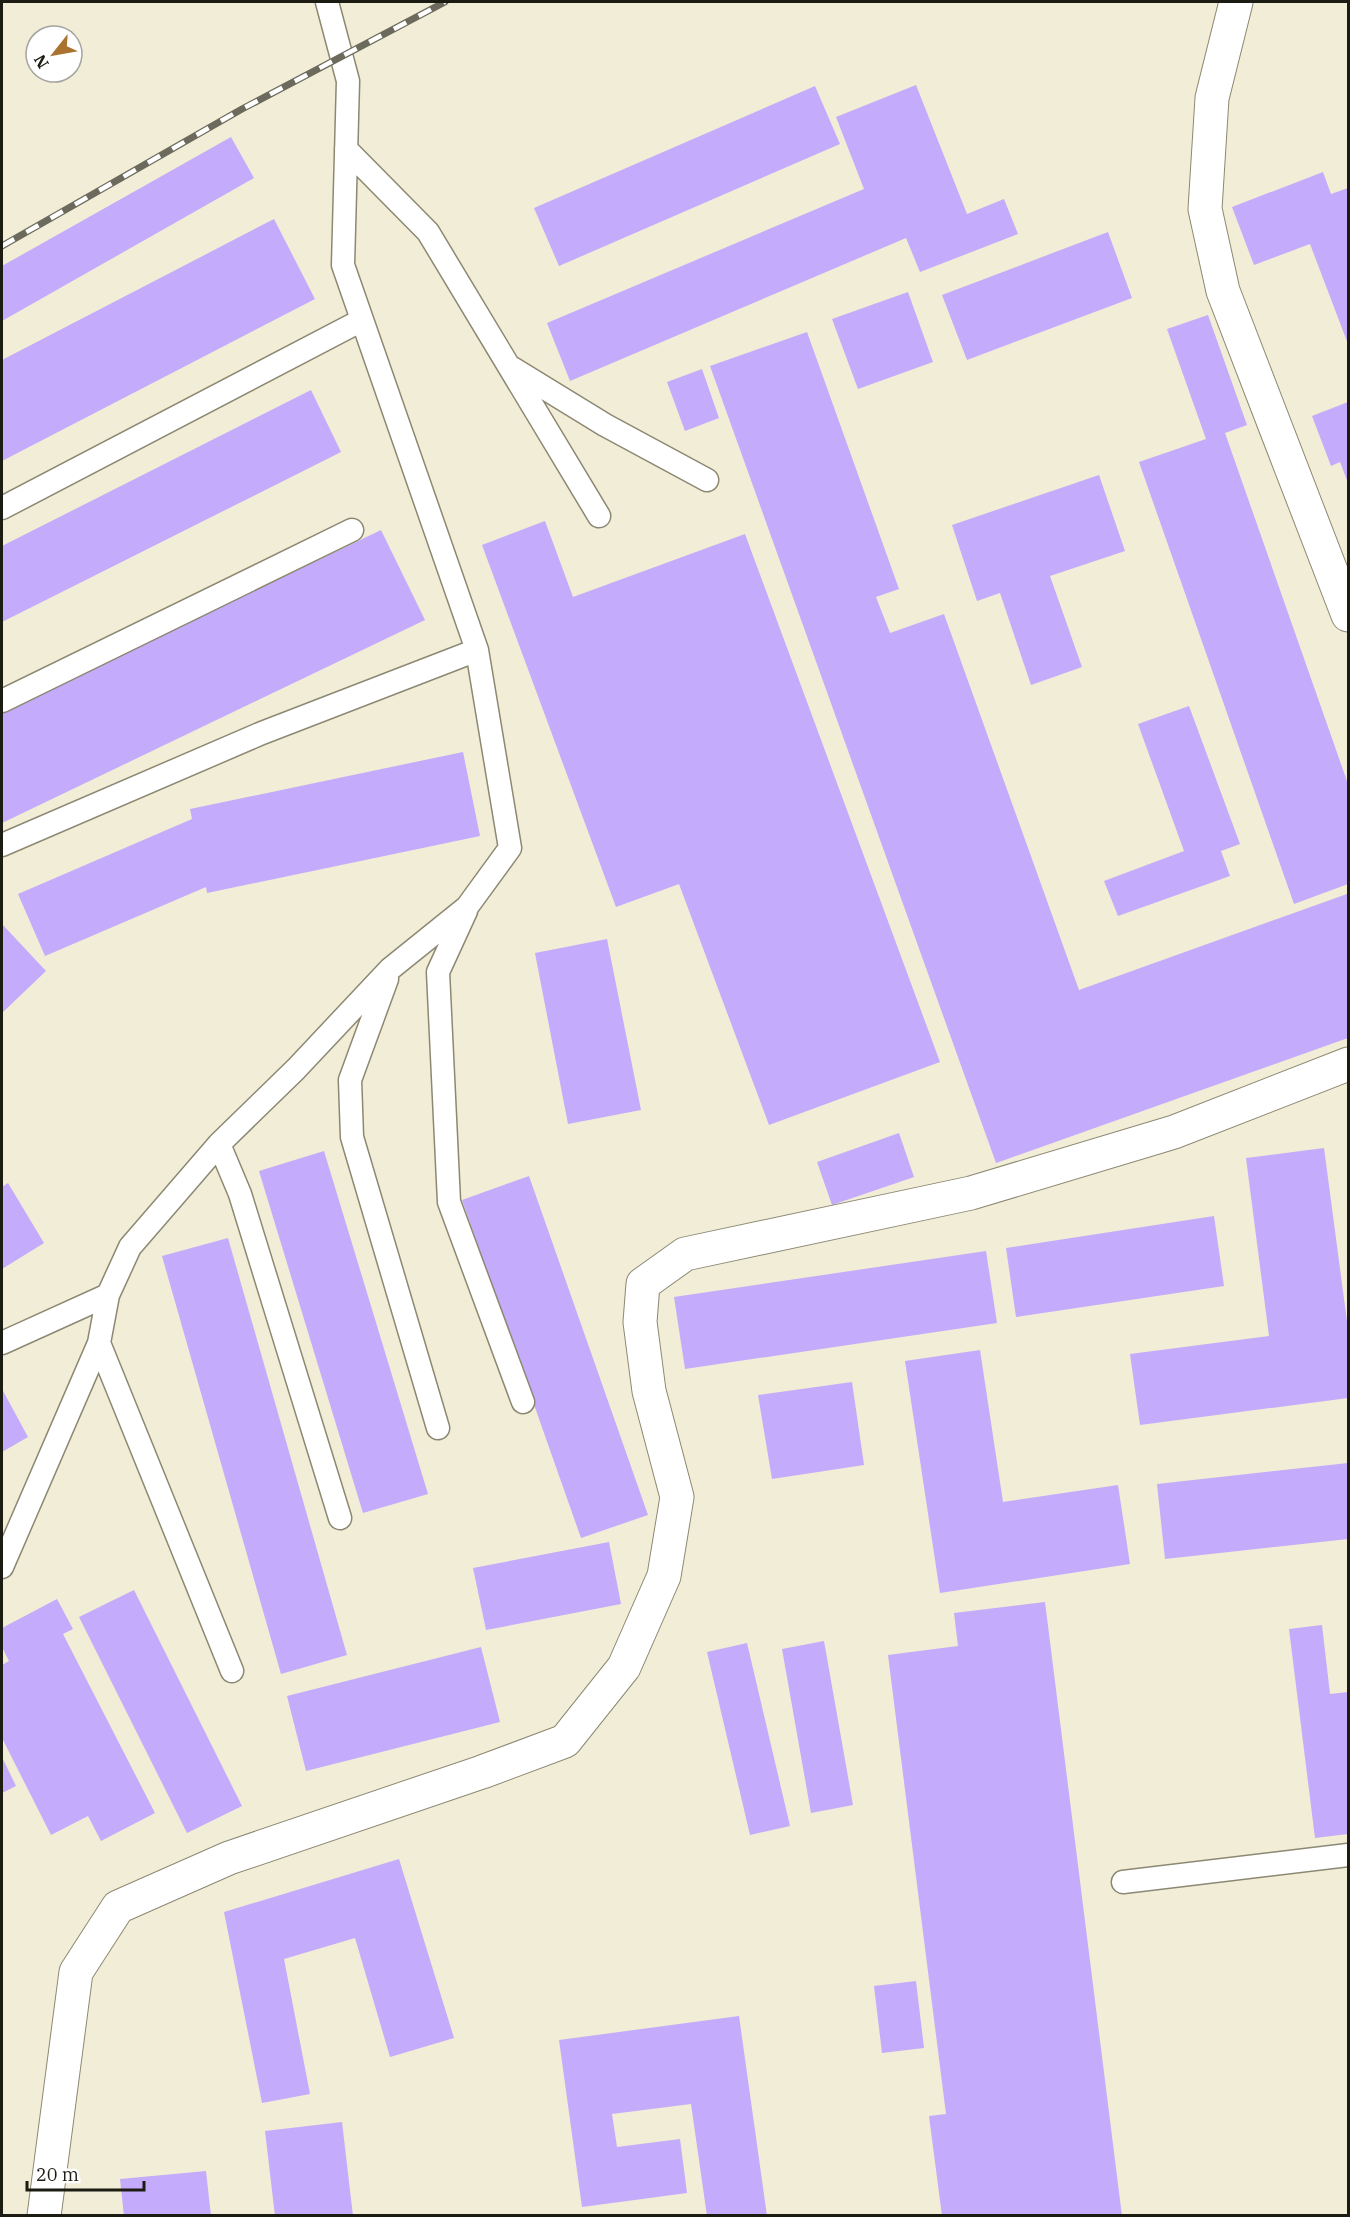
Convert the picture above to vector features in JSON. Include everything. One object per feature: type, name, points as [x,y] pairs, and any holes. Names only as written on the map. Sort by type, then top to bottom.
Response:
[{"type":"street","points":[[1236,2],[1212,98],[1205,209],[1223,291],[1348,615]]},
{"type":"street","points":[[44,2216],[76,1972],[118,1908],[229,1858],[482,1772],[565,1741],[624,1667],[664,1576],[677,1497],[649,1391],[640,1322],[643,1284],[685,1254],[971,1193],[1174,1132],[1348,1064]]},
{"type":"lane","points":[[327,2],[348,81],[343,265],[477,650],[510,848],[468,907],[438,972],[449,1202],[523,1402]]},
{"type":"lane","points":[[346,149],[428,232],[598,516]]},
{"type":"lane","points":[[2,508],[362,320]]},
{"type":"lane","points":[[508,366],[605,425],[707,480]]},
{"type":"lane","points":[[2,701],[352,530]]},
{"type":"lane","points":[[2,845],[262,733],[477,650]]},
{"type":"lane","points":[[2,1567],[99,1342],[108,1295],[130,1247],[219,1144],[296,1069],[390,969],[468,907]]},
{"type":"lane","points":[[390,969],[350,1080],[352,1137],[438,1428]]},
{"type":"lane","points":[[219,1144],[240,1194],[340,1518]]},
{"type":"lane","points":[[2,1343],[108,1295]]},
{"type":"lane","points":[[99,1342],[232,1671]]},
{"type":"lane","points":[[1123,1882],[1348,1855]]},
{"type":"building","points":[[916,85],[967,214],[1004,199],[1018,234],[920,272],[906,238],[570,381],[547,323],[864,189],[836,117]]},
{"type":"building","points":[[815,86],[840,144],[559,266],[534,208]]},
{"type":"building","points":[[231,137],[254,178],[2,321],[2,266]]},
{"type":"building","points":[[1323,172],[1331,194],[1348,188],[1348,344],[1310,244],[1254,265],[1232,207]]},
{"type":"building","points":[[274,219],[315,299],[2,461],[2,360]]},
{"type":"building","points":[[1108,232],[1132,298],[967,360],[942,295]]},
{"type":"building","points":[[908,292],[933,362],[858,389],[832,319]]},
{"type":"building","points":[[1208,315],[1247,425],[1225,433],[1348,784],[1348,884],[1294,904],[1139,462],[1206,439],[1167,329]]},
{"type":"building","points":[[807,332],[899,589],[876,597],[890,633],[944,614],[1079,990],[1347,894],[1348,1038],[996,1163],[710,366]]},
{"type":"building","points":[[702,369],[719,418],[685,431],[667,382]]},
{"type":"building","points":[[311,390],[341,452],[2,622],[2,546]]},
{"type":"building","points":[[1348,402],[1348,483],[1340,462],[1331,466],[1312,416]]},
{"type":"building","points":[[1099,475],[1125,551],[1050,576],[1082,667],[1031,685],[1000,593],[977,601],[952,525]]},
{"type":"building","points":[[545,521],[573,597],[745,534],[940,1062],[769,1125],[679,884],[616,907],[482,545]]},
{"type":"building","points":[[381,530],[425,620],[2,823],[2,712]]},
{"type":"building","points":[[1189,706],[1240,844],[1221,851],[1230,876],[1118,916],[1104,881],[1184,851],[1138,724]]},
{"type":"building","points":[[463,752],[480,836],[207,893],[206,887],[45,956],[18,894],[192,819],[190,809]]},
{"type":"building","points":[[2,924],[46,971],[2,1013]]},
{"type":"building","points":[[607,939],[641,1110],[568,1124],[535,953]]},
{"type":"building","points":[[899,1133],[914,1177],[832,1205],[817,1162]]},
{"type":"building","points":[[1324,1148],[1348,1329],[1348,1398],[1140,1425],[1130,1354],[1269,1336],[1246,1158]]},
{"type":"building","points":[[324,1151],[428,1494],[363,1513],[259,1171]]},
{"type":"building","points":[[529,1176],[648,1515],[581,1538],[462,1200]]},
{"type":"building","points":[[8,1183],[44,1243],[2,1269],[2,1187]]},
{"type":"building","points":[[1214,1216],[1224,1286],[1016,1317],[1006,1248]]},
{"type":"building","points":[[228,1238],[347,1655],[281,1674],[162,1256]]},
{"type":"building","points":[[986,1251],[997,1323],[685,1369],[674,1297]]},
{"type":"building","points":[[980,1350],[1003,1502],[1118,1485],[1130,1564],[940,1593],[905,1361]]},
{"type":"building","points":[[852,1382],[864,1465],[772,1479],[758,1395]]},
{"type":"building","points":[[2,1389],[28,1437],[2,1452]]},
{"type":"building","points":[[1348,1463],[1348,1539],[1165,1559],[1157,1484]]},
{"type":"building","points":[[609,1542],[621,1604],[486,1630],[473,1568]]},
{"type":"building","points":[[134,1590],[242,1806],[187,1833],[79,1617]]},
{"type":"building","points":[[57,1599],[73,1629],[63,1634],[155,1813],[101,1841],[88,1816],[51,1835],[2,1738],[2,1665],[9,1661],[2,1647],[2,1628]]},
{"type":"building","points":[[1045,1602],[1122,2216],[942,2216],[929,2116],[946,2114],[888,1655],[958,1646],[954,1613]]},
{"type":"building","points":[[1322,1625],[1330,1694],[1348,1692],[1348,1834],[1315,1838],[1289,1629]]},
{"type":"building","points":[[824,1641],[853,1805],[811,1813],[782,1649]]},
{"type":"building","points":[[747,1643],[790,1826],[750,1835],[707,1652]]},
{"type":"building","points":[[481,1647],[500,1722],[306,1771],[287,1696]]},
{"type":"building","points":[[2,1757],[16,1786],[2,1793]]},
{"type":"building","points":[[399,1859],[454,2038],[390,2057],[355,1938],[284,1959],[310,2094],[262,2103],[224,1912]]},
{"type":"building","points":[[916,1981],[924,2048],[882,2053],[874,1986]]},
{"type":"building","points":[[739,2016],[767,2216],[707,2216],[691,2104],[612,2114],[617,2147],[680,2139],[687,2193],[582,2207],[559,2040]]},
{"type":"building","points":[[342,2122],[353,2216],[275,2216],[265,2131]]},
{"type":"building","points":[[206,2171],[211,2216],[124,2216],[120,2179]]},
{"type":"railway","points":[[2,246],[242,109],[445,2]]}]
